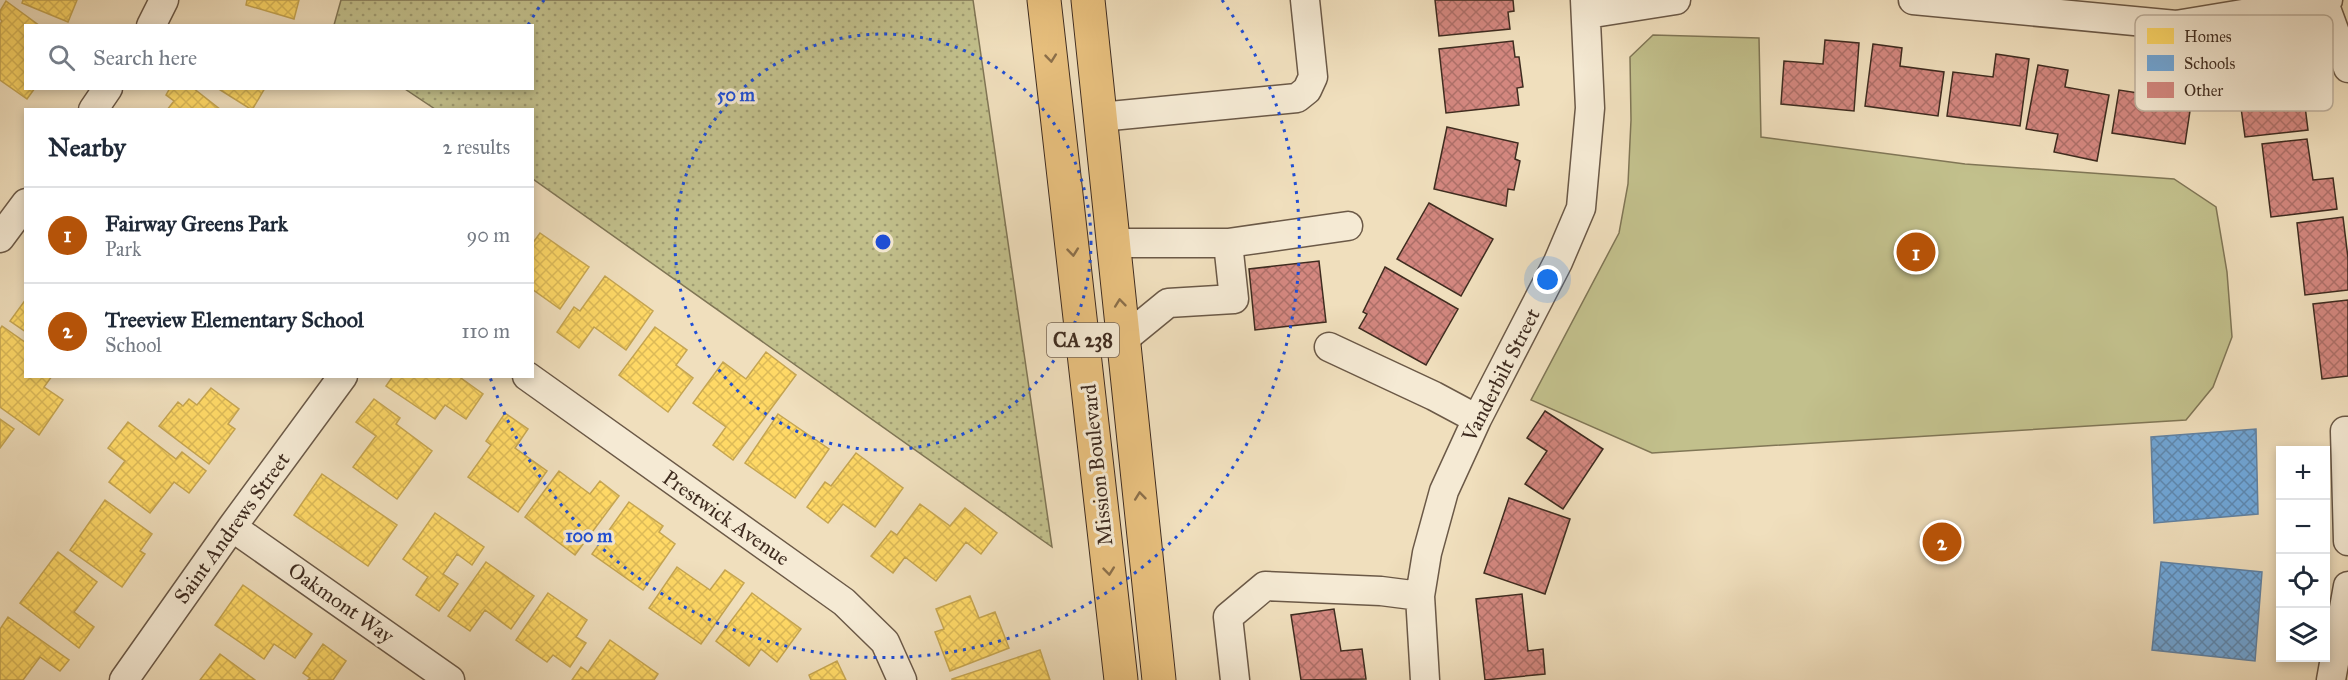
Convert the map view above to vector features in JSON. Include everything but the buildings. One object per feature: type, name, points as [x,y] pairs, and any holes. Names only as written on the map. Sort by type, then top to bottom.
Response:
[{"type":"main road","name":"Mission Boulevard","points":[[1044,0],[1121,680]]},
{"type":"main road","name":"Mission Boulevard","points":[[1088,0],[1159,680]]},
{"type":"street","points":[[152,24],[164,0]]},
{"type":"street","points":[[1100,117],[1297,98],[1307,90],[1313,77],[1305,0]]},
{"type":"street","points":[[1586,7],[1676,0]]},
{"type":"street","points":[[1913,0],[2135,21]]},
{"type":"street","points":[[2323,0],[2329,15]]},
{"type":"street","points":[[2235,15],[2328,0]]},
{"type":"street","name":"Vanderbilt Street","points":[[1425,680],[1420,596],[1427,553],[1444,491],[1477,419],[1558,262],[1581,208],[1590,108],[1586,7]]},
{"type":"street","points":[[2333,27],[2348,68]]},
{"type":"street","points":[[94,108],[107,90]]},
{"type":"street","points":[[0,238],[24,206]]},
{"type":"street","points":[[1113,243],[1228,243],[1348,226]]},
{"type":"street","points":[[1124,339],[1168,303],[1234,299],[1228,243]]},
{"type":"street","points":[[1329,347],[1434,396],[1477,419]]},
{"type":"street","name":"Saint Andrews Street","points":[[124,680],[342,378]]},
{"type":"street","name":"Prestwick Avenue","points":[[530,378],[844,602],[885,642],[902,680]]},
{"type":"street","points":[[2348,431],[2345,431],[2348,541]]},
{"type":"street","name":"Oakmont Way","points":[[232,527],[450,680]]},
{"type":"street","points":[[1235,680],[1228,617],[1265,586],[1381,591],[1420,596]]},
{"type":"street","points":[[2331,680],[2348,586]]},
{"type":"shaded area","points":[[341,0],[973,0],[1052,547],[534,180],[534,108],[434,108],[406,90],[534,90],[534,24],[334,24]]},
{"type":"shaded area","points":[[1653,35],[1759,38],[1761,137],[1965,164],[2174,179],[2216,207],[2227,272],[2232,337],[2213,387],[2186,420],[1652,453],[1531,400],[1619,233],[1628,184],[1631,120],[1630,57]]},
{"type":"place","name":"Fairway Greens Park","points":[[1916,252]]},
{"type":"place","name":"Treeview Elementary School","points":[[1942,542]]}]
